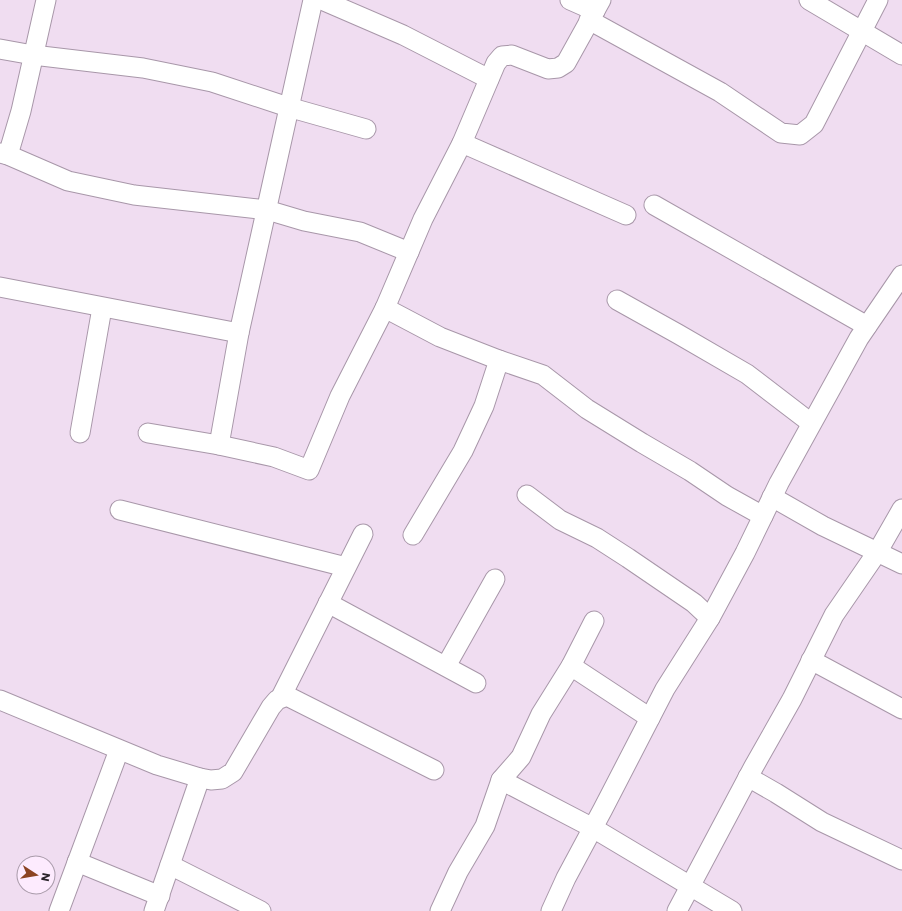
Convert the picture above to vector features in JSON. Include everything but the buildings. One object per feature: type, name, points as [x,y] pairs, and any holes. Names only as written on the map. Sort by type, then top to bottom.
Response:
[{"type":"street","points":[[46,0],[21,111],[4,154],[68,181],[134,195],[267,210],[304,221],[360,232],[409,252]]},
{"type":"street","points":[[219,445],[239,333],[313,0]]},
{"type":"street","points":[[322,0],[403,35],[489,79]]},
{"type":"street","points":[[570,0],[595,10],[781,133],[800,135],[814,124],[878,0]]},
{"type":"street","points":[[808,0],[902,55]]},
{"type":"street","points":[[148,433],[219,445],[274,457],[309,470],[340,396],[385,308],[423,219],[462,143],[496,63],[502,56],[512,55],[548,69],[558,68],[566,63],[595,10]]},
{"type":"street","points":[[0,49],[34,55],[144,68],[212,82],[288,107],[366,129]]},
{"type":"street","points":[[462,143],[626,215]]},
{"type":"street","points":[[654,204],[867,326]]},
{"type":"street","points":[[551,911],[566,878],[665,689],[710,618],[772,497],[859,338],[902,275]]},
{"type":"street","points":[[0,287],[102,308],[239,333]]},
{"type":"street","points":[[616,300],[747,374],[812,424]]},
{"type":"street","points":[[80,433],[102,308]]},
{"type":"street","points":[[385,308],[440,337],[543,375],[587,409],[690,471],[727,496],[763,516]]},
{"type":"street","points":[[413,535],[463,451],[484,406],[499,360]]},
{"type":"street","points":[[527,495],[560,520],[596,538],[694,603],[710,618]]},
{"type":"street","points":[[772,497],[823,526],[878,551],[902,564]]},
{"type":"street","points":[[677,911],[792,698],[834,615],[878,551],[902,509]]},
{"type":"street","points":[[120,510],[346,567]]},
{"type":"street","points":[[0,700],[157,765],[200,778],[211,780],[222,778],[233,772],[271,707],[281,697],[363,534]]},
{"type":"street","points":[[446,666],[495,579]]},
{"type":"street","points":[[328,603],[476,683]]},
{"type":"street","points":[[440,911],[458,872],[485,826],[501,780],[521,756],[541,714],[571,666],[594,621]]},
{"type":"street","points":[[811,660],[902,709]]},
{"type":"street","points":[[571,666],[650,718]]},
{"type":"street","points":[[281,697],[287,696],[292,698],[434,770]]},
{"type":"street","points":[[59,911],[119,750]]},
{"type":"street","points":[[748,777],[822,822],[902,860]]},
{"type":"street","points":[[77,862],[157,904],[200,778]]},
{"type":"street","points":[[501,780],[593,828],[732,911]]},
{"type":"street","points":[[170,865],[261,911]]}]
